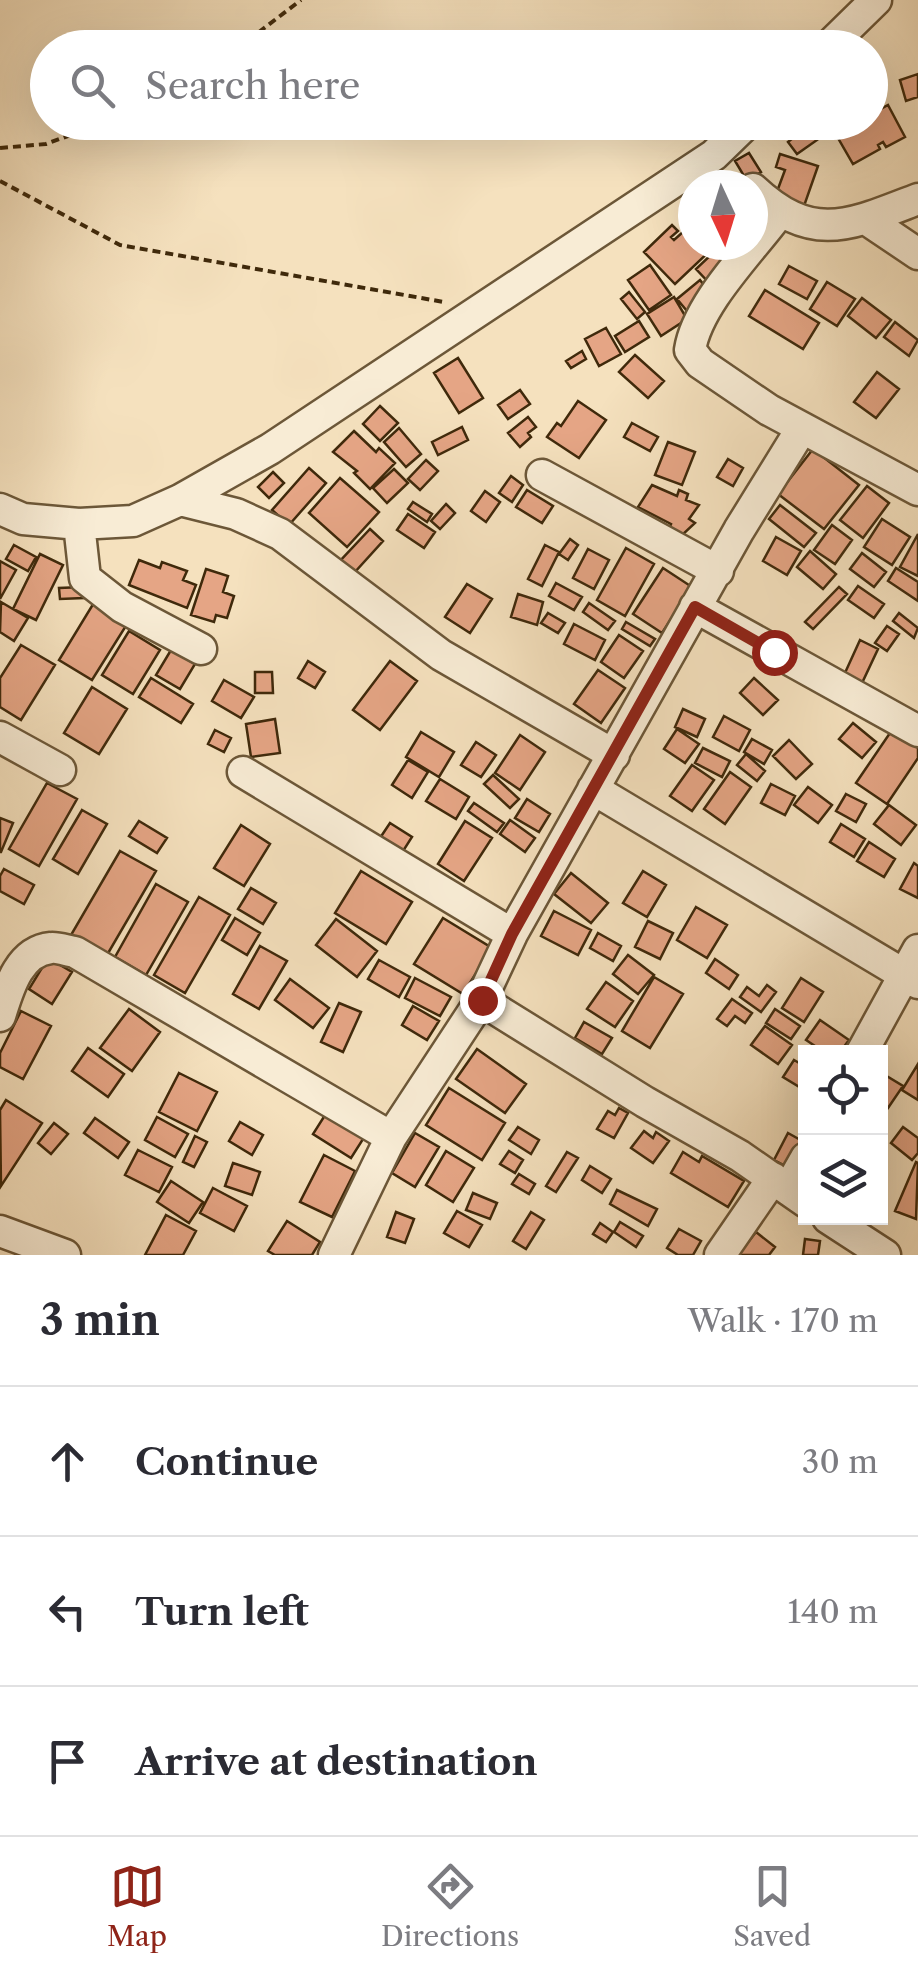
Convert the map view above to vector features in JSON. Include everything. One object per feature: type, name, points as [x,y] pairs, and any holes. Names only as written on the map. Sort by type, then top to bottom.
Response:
[{"type":"street","points":[[845,30],[876,0]]},
{"type":"street","points":[[0,509],[23,519],[79,524],[133,521],[180,500],[270,449],[714,155],[729,140]]},
{"type":"street","points":[[714,155],[731,170]]},
{"type":"street","points":[[768,203],[779,213],[827,226],[866,219],[918,199]]},
{"type":"street","points":[[779,213],[718,290],[693,330],[690,350],[700,364],[802,428],[918,490]]},
{"type":"street","points":[[866,219],[918,254]]},
{"type":"street","points":[[334,1255],[391,1137],[482,1000],[512,934],[593,789],[739,530],[802,428]]},
{"type":"street","points":[[542,475],[718,571]]},
{"type":"street","points":[[180,500],[236,514],[280,534],[442,655],[614,755]]},
{"type":"street","points":[[79,524],[85,578],[122,607],[201,649]]},
{"type":"street","points":[[695,607],[918,731]]},
{"type":"street","points":[[0,736],[60,770]]},
{"type":"street","points":[[243,772],[512,934]]},
{"type":"street","points":[[593,789],[914,969],[866,1045]]},
{"type":"street","points":[[0,1016],[6,975],[50,948],[75,952],[391,1137]]},
{"type":"street","points":[[482,1000],[789,1189],[720,1255]]},
{"type":"street","points":[[839,1225],[885,1255]]},
{"type":"street","points":[[0,1231],[65,1255]]},
{"type":"path","points":[[262,30],[302,0]]},
{"type":"path","points":[[0,148],[57,140]]},
{"type":"path","points":[[0,180],[120,245],[454,304],[469,317]]},
{"type":"building","points":[[918,74],[918,97],[906,101],[900,80]]},
{"type":"building","points":[[888,105],[905,137],[886,147],[883,142],[878,145],[880,149],[853,164],[839,140],[888,140]]},
{"type":"building","points":[[790,140],[817,140],[797,154],[788,142]]},
{"type":"building","points":[[749,153],[760,170],[740,170],[735,161]]},
{"type":"building","points":[[780,154],[818,166],[804,206],[775,197],[785,170],[776,167]]},
{"type":"building","points":[[672,225],[678,231],[671,237],[674,240],[678,236],[678,260],[700,260],[675,284],[644,252]]},
{"type":"building","points":[[706,260],[722,260],[730,268],[712,286],[696,269]]},
{"type":"building","points":[[650,265],[671,295],[649,310],[628,280]]},
{"type":"building","points":[[789,266],[817,281],[807,299],[779,284]]},
{"type":"building","points":[[700,280],[710,293],[687,311],[677,299]]},
{"type":"building","points":[[827,282],[855,299],[837,326],[810,309]]},
{"type":"building","points":[[765,290],[819,323],[803,349],[749,316]]},
{"type":"building","points":[[629,292],[645,312],[637,319],[621,299]]},
{"type":"building","points":[[674,297],[687,319],[661,336],[647,314]]},
{"type":"building","points":[[862,298],[891,320],[876,338],[848,316]]},
{"type":"building","points":[[639,321],[649,337],[625,352],[615,336]]},
{"type":"building","points":[[895,322],[918,340],[909,356],[884,337]]},
{"type":"building","points":[[606,328],[621,354],[599,366],[585,339]]},
{"type":"building","points":[[582,351],[586,359],[571,368],[566,361]]},
{"type":"building","points":[[635,355],[664,381],[648,398],[619,372]]},
{"type":"building","points":[[458,358],[483,398],[459,413],[434,373]]},
{"type":"building","points":[[877,372],[899,389],[876,418],[854,402]]},
{"type":"building","points":[[520,390],[530,404],[508,419],[498,405]]},
{"type":"building","points":[[578,401],[606,420],[579,458],[547,437],[557,423],[561,426]]},
{"type":"building","points":[[380,406],[398,423],[380,441],[363,424]]},
{"type":"building","points":[[528,417],[536,427],[520,447],[508,433]]},
{"type":"building","points":[[632,423],[658,437],[650,451],[624,437]]},
{"type":"building","points":[[462,427],[468,440],[438,455],[432,442]]},
{"type":"building","points":[[399,428],[421,454],[406,467],[384,442]]},
{"type":"building","points":[[354,431],[376,452],[379,448],[395,463],[370,489],[354,473],[357,471],[333,452]]},
{"type":"building","points":[[668,442],[695,452],[682,485],[655,475]]},
{"type":"building","points":[[813,449],[859,485],[824,529],[778,494]]},
{"type":"building","points":[[728,459],[743,468],[733,486],[717,477]]},
{"type":"building","points":[[426,460],[438,471],[420,490],[408,479]]},
{"type":"building","points":[[309,468],[326,483],[289,525],[272,510]]},
{"type":"building","points":[[394,469],[408,483],[387,503],[373,488]]},
{"type":"building","points":[[273,472],[284,483],[269,498],[258,487]]},
{"type":"building","points":[[511,476],[523,485],[512,502],[499,493]]},
{"type":"building","points":[[340,478],[379,512],[347,547],[309,513]]},
{"type":"building","points":[[652,485],[677,496],[679,490],[688,494],[686,500],[699,505],[689,519],[695,523],[680,537],[668,531],[671,524],[638,507]]},
{"type":"building","points":[[867,486],[889,503],[863,538],[840,520]]},
{"type":"building","points":[[527,490],[553,506],[542,523],[516,507]]},
{"type":"building","points":[[485,491],[500,502],[486,522],[471,511]]},
{"type":"building","points":[[413,502],[432,514],[427,522],[408,509]]},
{"type":"building","points":[[446,504],[455,513],[440,529],[431,521]]},
{"type":"building","points":[[780,505],[816,533],[804,547],[769,519]]},
{"type":"building","points":[[408,514],[435,532],[424,548],[397,530]]},
{"type":"building","points":[[882,519],[910,537],[892,565],[864,547]]},
{"type":"building","points":[[832,525],[852,540],[835,564],[814,550]]},
{"type":"building","points":[[370,529],[383,541],[354,573],[340,561]]},
{"type":"building","points":[[918,534],[918,576],[900,567]]},
{"type":"building","points":[[776,537],[801,551],[787,575],[763,561]]},
{"type":"building","points":[[570,539],[578,545],[568,560],[559,554]]},
{"type":"building","points":[[14,545],[36,557],[28,571],[6,559]]},
{"type":"building","points":[[545,545],[559,552],[542,586],[528,579]]},
{"type":"building","points":[[626,548],[654,564],[625,616],[597,600]]},
{"type":"building","points":[[588,549],[609,560],[594,589],[573,578]]},
{"type":"building","points":[[810,551],[836,574],[823,589],[797,567]]},
{"type":"building","points":[[862,553],[886,572],[874,587],[850,569]]},
{"type":"building","points":[[40,554],[63,565],[36,620],[13,609]]},
{"type":"building","points":[[139,560],[160,568],[162,562],[187,571],[183,580],[196,585],[187,608],[129,585]]},
{"type":"building","points":[[0,561],[16,570],[0,599]]},
{"type":"building","points":[[663,568],[692,587],[662,633],[633,614]]},
{"type":"building","points":[[896,568],[918,582],[918,601],[888,581]]},
{"type":"building","points":[[206,569],[228,576],[223,592],[234,596],[227,618],[216,615],[214,622],[191,615]]},
{"type":"building","points":[[556,583],[582,597],[574,610],[549,596]]},
{"type":"building","points":[[467,584],[492,599],[470,633],[445,617]]},
{"type":"building","points":[[858,586],[884,604],[874,618],[848,600]]},
{"type":"building","points":[[83,587],[84,598],[60,599],[59,588]]},
{"type":"building","points":[[839,587],[847,594],[813,629],[805,622]]},
{"type":"building","points":[[518,594],[543,602],[537,625],[511,617]]},
{"type":"building","points":[[95,601],[129,621],[92,680],[59,660]]},
{"type":"building","points":[[1,602],[28,618],[14,641],[0,632]]},
{"type":"building","points":[[589,603],[615,621],[608,630],[583,612]]},
{"type":"building","points":[[548,613],[565,623],[558,633],[541,623]]},
{"type":"building","points":[[899,613],[918,628],[914,638],[893,621]]},
{"type":"building","points":[[626,622],[655,639],[650,646],[622,629]]},
{"type":"building","points":[[574,624],[605,640],[595,660],[564,644]]},
{"type":"building","points":[[887,626],[899,634],[887,651],[875,643]]},
{"type":"building","points":[[129,631],[160,650],[133,694],[102,675]]},
{"type":"building","points":[[619,635],[643,651],[624,678],[601,662]]},
{"type":"building","points":[[860,640],[878,649],[862,683],[844,675]]},
{"type":"building","points":[[21,645],[55,665],[21,720],[0,707],[0,678]]},
{"type":"building","points":[[171,650],[195,664],[180,689],[156,675]]},
{"type":"building","points":[[308,661],[325,672],[315,688],[298,678]]},
{"type":"building","points":[[390,661],[417,681],[380,730],[353,710]]},
{"type":"building","points":[[598,670],[625,688],[601,723],[574,704]]},
{"type":"building","points":[[255,672],[272,672],[273,693],[255,693]]},
{"type":"building","points":[[151,678],[193,704],[181,723],[139,697]]},
{"type":"building","points":[[754,678],[778,700],[763,715],[740,693]]},
{"type":"building","points":[[224,680],[254,697],[241,718],[212,701]]},
{"type":"building","points":[[92,687],[127,709],[99,754],[64,733]]},
{"type":"building","points":[[683,709],[705,719],[697,737],[675,727]]},
{"type":"building","points":[[724,716],[750,730],[739,751],[713,737]]},
{"type":"building","points":[[275,719],[280,753],[251,757],[246,724]]},
{"type":"building","points":[[853,723],[876,742],[862,758],[839,739]]},
{"type":"building","points":[[677,729],[699,744],[685,763],[664,749]]},
{"type":"building","points":[[215,730],[231,738],[224,752],[208,744]]},
{"type":"building","points":[[892,730],[918,748],[918,758],[887,804],[856,783]]},
{"type":"building","points":[[421,732],[454,752],[439,777],[406,757]]},
{"type":"building","points":[[520,735],[545,752],[520,790],[495,773]]},
{"type":"building","points":[[752,739],[772,750],[764,764],[744,752]]},
{"type":"building","points":[[789,740],[812,764],[796,779],[773,756]]},
{"type":"building","points":[[476,742],[496,755],[481,777],[461,765]]},
{"type":"building","points":[[703,748],[730,761],[722,777],[695,763]]},
{"type":"building","points":[[746,754],[765,771],[757,781],[737,765]]},
{"type":"building","points":[[408,760],[428,772],[412,798],[392,785]]},
{"type":"building","points":[[692,765],[714,780],[692,811],[670,796]]},
{"type":"building","points":[[730,772],[751,787],[725,824],[704,809]]},
{"type":"building","points":[[493,775],[519,799],[510,808],[484,784]]},
{"type":"building","points":[[440,779],[469,797],[456,819],[426,801]]},
{"type":"building","points":[[47,783],[77,799],[39,866],[9,849]]},
{"type":"building","points":[[771,784],[795,796],[785,815],[761,803]]},
{"type":"building","points":[[808,787],[832,805],[818,823],[794,805]]},
{"type":"building","points":[[846,794],[866,804],[856,822],[836,811]]},
{"type":"building","points":[[527,799],[550,814],[539,832],[515,818]]},
{"type":"building","points":[[474,803],[504,823],[497,832],[468,811]]},
{"type":"building","points":[[889,805],[916,825],[901,845],[874,824]]},
{"type":"building","points":[[82,810],[107,824],[78,874],[53,859]]},
{"type":"building","points":[[0,818],[13,823],[1,852],[0,852]]},
{"type":"building","points":[[510,820],[535,838],[525,852],[500,834]]},
{"type":"building","points":[[139,821],[167,838],[157,853],[129,836]]},
{"type":"building","points":[[465,821],[492,838],[464,881],[438,864]]},
{"type":"building","points":[[390,823],[412,837],[398,859],[376,844]]},
{"type":"building","points":[[841,824],[865,839],[854,857],[830,842]]},
{"type":"building","points":[[241,825],[270,844],[244,886],[214,868]]},
{"type":"building","points":[[869,842],[895,859],[884,877],[857,861]]},
{"type":"building","points":[[120,851],[156,871],[107,955],[71,935]]},
{"type":"building","points":[[914,863],[918,866],[918,898],[900,889]]},
{"type":"building","points":[[4,869],[34,885],[24,904],[0,891]]},
{"type":"building","points":[[361,871],[412,902],[386,944],[335,913]]},
{"type":"building","points":[[643,871],[666,885],[647,917],[623,903]]},
{"type":"building","points":[[571,873],[608,903],[591,923],[554,894]]},
{"type":"building","points":[[156,884],[188,902],[146,975],[115,957]]},
{"type":"building","points":[[251,888],[276,903],[263,924],[238,909]]},
{"type":"building","points":[[199,897],[230,915],[185,993],[154,975]]},
{"type":"building","points":[[696,907],[727,925],[707,958],[677,940]]},
{"type":"building","points":[[554,911],[591,930],[578,955],[541,936]]},
{"type":"building","points":[[235,918],[260,933],[247,955],[222,940]]},
{"type":"building","points":[[443,918],[492,948],[463,994],[414,964]]},
{"type":"building","points":[[336,919],[377,951],[357,977],[316,945]]},
{"type":"building","points":[[648,921],[673,933],[660,959],[635,947]]},
{"type":"building","points":[[598,933],[621,946],[613,961],[590,948]]},
{"type":"building","points":[[260,946],[287,961],[259,1009],[233,994]]},
{"type":"building","points":[[628,955],[654,975],[638,994],[613,974]]},
{"type":"building","points":[[48,958],[72,972],[52,1004],[29,989]]},
{"type":"building","points":[[715,959],[738,975],[729,989],[706,973]]},
{"type":"building","points":[[379,960],[410,977],[399,997],[368,979]]},
{"type":"building","points":[[654,977],[683,994],[650,1048],[622,1031]]},
{"type":"building","points":[[415,978],[451,997],[440,1016],[405,998]]},
{"type":"building","points":[[801,978],[823,992],[804,1022],[782,1008]]},
{"type":"building","points":[[290,979],[329,1008],[313,1028],[275,1000]]},
{"type":"building","points":[[606,982],[633,1001],[615,1027],[587,1009]]},
{"type":"building","points":[[767,985],[776,992],[761,1012],[740,997],[747,987],[759,996]]},
{"type":"building","points":[[732,999],[752,1013],[745,1023],[735,1016],[727,1026],[717,1019]]},
{"type":"building","points":[[339,1003],[361,1012],[343,1052],[321,1042]]},
{"type":"building","points":[[413,1006],[439,1021],[427,1040],[402,1025]]},
{"type":"building","points":[[129,1009],[160,1032],[132,1071],[100,1048]]},
{"type":"building","points":[[775,1009],[800,1026],[791,1039],[766,1023]]},
{"type":"building","points":[[21,1011],[51,1026],[23,1079],[0,1067],[0,1053]]},
{"type":"building","points":[[820,1020],[849,1040],[845,1045],[814,1045],[806,1040]]},
{"type":"building","points":[[584,1022],[612,1038],[602,1054],[575,1038]]},
{"type":"building","points":[[765,1026],[792,1045],[778,1064],[751,1045]]},
{"type":"building","points":[[88,1048],[124,1074],[108,1097],[72,1071]]},
{"type":"building","points":[[477,1049],[526,1084],[505,1113],[456,1079]]},
{"type":"building","points":[[794,1060],[798,1062],[798,1086],[783,1077]]},
{"type":"building","points":[[918,1064],[918,1100],[902,1090]]},
{"type":"building","points":[[179,1073],[217,1092],[197,1131],[159,1112]]},
{"type":"building","points":[[888,1077],[903,1086],[888,1108]]},
{"type":"building","points":[[449,1088],[505,1123],[482,1160],[426,1125]]},
{"type":"building","points":[[6,1100],[42,1123],[1,1186],[0,1110]]},
{"type":"building","points":[[619,1108],[628,1113],[614,1138],[597,1129],[608,1111],[615,1115]]},
{"type":"building","points":[[327,1112],[365,1136],[351,1158],[313,1134]]},
{"type":"building","points":[[157,1117],[188,1134],[175,1157],[145,1140]]},
{"type":"building","points":[[95,1118],[129,1142],[118,1158],[84,1133]]},
{"type":"building","points":[[240,1122],[263,1135],[252,1155],[229,1141]]},
{"type":"building","points":[[54,1123],[68,1134],[51,1154],[38,1143]]},
{"type":"building","points":[[518,1127],[539,1140],[531,1154],[509,1140]]},
{"type":"building","points":[[903,1127],[918,1138],[918,1153],[912,1160],[891,1143]]},
{"type":"building","points":[[644,1131],[653,1138],[656,1132],[669,1141],[653,1163],[631,1148]]},
{"type":"building","points":[[415,1133],[439,1147],[415,1187],[392,1173]]},
{"type":"building","points":[[788,1133],[798,1139],[798,1152],[789,1168],[774,1160]]},
{"type":"building","points":[[195,1136],[207,1142],[194,1167],[183,1162]]},
{"type":"building","points":[[138,1150],[172,1167],[159,1192],[125,1175]]},
{"type":"building","points":[[446,1151],[474,1168],[453,1202],[426,1185]]},
{"type":"building","points":[[509,1151],[523,1160],[515,1173],[500,1164]]},
{"type":"building","points":[[567,1152],[578,1158],[556,1192],[546,1186]]},
{"type":"building","points":[[683,1152],[699,1162],[702,1156],[744,1181],[728,1207],[671,1173]]},
{"type":"building","points":[[324,1155],[355,1171],[332,1217],[300,1202]]},
{"type":"building","points":[[233,1163],[260,1172],[252,1195],[225,1186]]},
{"type":"building","points":[[918,1163],[916,1219],[895,1211]]},
{"type":"building","points":[[590,1166],[611,1179],[602,1193],[582,1180]]},
{"type":"building","points":[[519,1174],[535,1184],[529,1194],[512,1184]]},
{"type":"building","points":[[171,1181],[203,1202],[189,1223],[157,1202]]},
{"type":"building","points":[[213,1188],[247,1206],[234,1231],[200,1213]]},
{"type":"building","points":[[617,1190],[657,1209],[648,1226],[610,1204]]},
{"type":"building","points":[[473,1193],[497,1203],[490,1219],[466,1210]]},
{"type":"building","points":[[457,1211],[482,1225],[469,1247],[444,1233]]},
{"type":"building","points":[[396,1212],[414,1219],[405,1243],[387,1237]]},
{"type":"building","points":[[531,1212],[544,1220],[526,1249],[513,1241]]},
{"type":"building","points":[[166,1215],[196,1231],[183,1255],[145,1255]]},
{"type":"building","points":[[287,1221],[320,1242],[312,1255],[275,1255],[268,1251]]},
{"type":"building","points":[[620,1222],[643,1236],[636,1247],[614,1232]]},
{"type":"building","points":[[600,1223],[613,1232],[606,1242],[593,1234]]},
{"type":"building","points":[[679,1229],[701,1241],[693,1255],[678,1255],[667,1248]]},
{"type":"building","points":[[756,1232],[775,1247],[769,1255],[738,1255]]},
{"type":"building","points":[[805,1239],[820,1241],[818,1255],[803,1255]]},
{"type":"route","points":[[482,1000],[512,934],[695,607],[774,652]]}]
